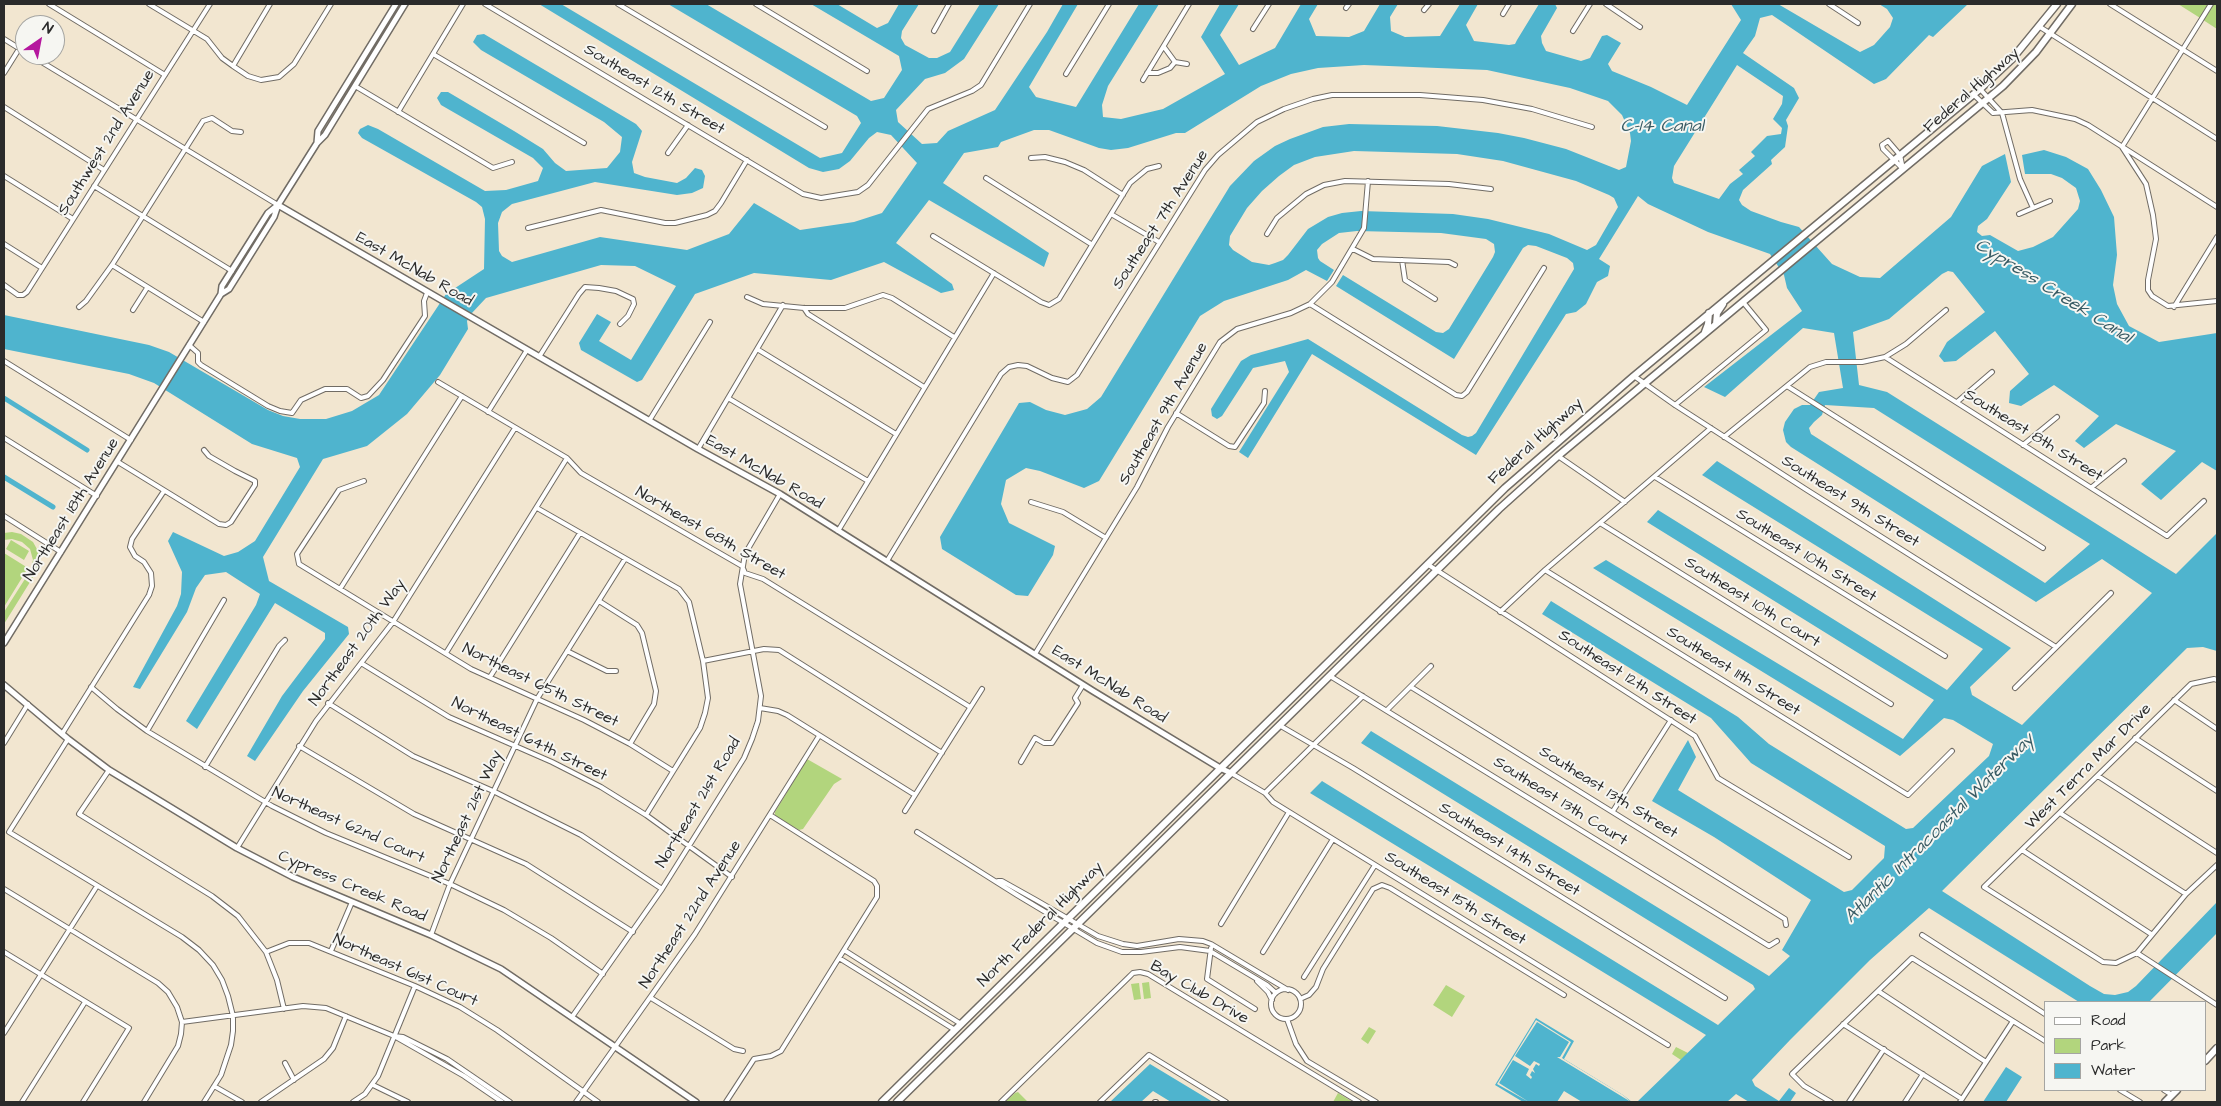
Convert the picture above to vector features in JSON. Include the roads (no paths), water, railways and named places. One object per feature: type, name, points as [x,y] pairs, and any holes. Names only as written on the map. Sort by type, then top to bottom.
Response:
[{"type":"main road","name":"Federal Highway","points":[[1220,768],[1427,564],[1543,453],[1724,300],[1980,89],[2012,59],[2057,4]]},
{"type":"main road","name":"Federal Highway","points":[[1231,772],[1436,571],[1558,456],[1982,104],[2023,67],[2052,34],[2072,4]]},
{"type":"main road","points":[[1716,324],[1717,314],[1724,300]]},
{"type":"main road","points":[[1703,335],[1708,324],[1709,313]]},
{"type":"main road","points":[[1558,456],[1556,448],[1560,438]]},
{"type":"main road","points":[[1539,473],[1543,463],[1543,453]]},
{"type":"main road","points":[[1330,676],[1335,654]]},
{"type":"main road","points":[[1317,688],[1323,666]]},
{"type":"main road","name":"North Federal Highway","points":[[882,1102],[1220,768]]},
{"type":"main road","name":"North Federal Highway","points":[[897,1102],[1231,772]]},
{"type":"main road","points":[[1143,860],[1143,852],[1147,840]]},
{"type":"main road","points":[[1129,874],[1133,863],[1133,854]]},
{"type":"main road","points":[[966,1034],[964,1028],[967,1018]]},
{"type":"main road","points":[[957,1043],[961,1024]]},
{"type":"main road","points":[[2206,1060],[2217,1048]]},
{"type":"main road","points":[[892,1102],[895,1089]]},
{"type":"main road","points":[[2165,1102],[2176,1091]]},
{"type":"street","points":[[49,4],[165,75]]},
{"type":"street","points":[[149,4],[194,30],[207,40],[222,58],[233,66],[248,76],[261,80],[279,77],[294,64],[331,4]]},
{"type":"street","name":"Southwest 2nd Avenue","points":[[4,285],[18,295],[23,295],[27,292],[210,4]]},
{"type":"street","points":[[233,66],[270,4]]},
{"type":"street","points":[[317,143],[318,131],[396,4]]},
{"type":"street","points":[[221,294],[229,290],[274,216],[278,205],[317,143],[325,135],[405,4]]},
{"type":"street","points":[[398,112],[463,4]]},
{"type":"street","name":"Southeast 12th Street","points":[[485,4],[802,194],[820,198],[858,192],[868,185],[928,110],[972,91],[981,85],[1030,4]]},
{"type":"street","points":[[618,4],[825,128]]},
{"type":"street","points":[[756,4],[867,71]]},
{"type":"street","points":[[934,31],[949,4]]},
{"type":"street","points":[[1066,74],[1109,4]]},
{"type":"street","points":[[1143,80],[1190,4]]},
{"type":"street","points":[[1254,29],[1269,4]]},
{"type":"street","points":[[1346,8],[1349,4]]},
{"type":"street","points":[[1424,10],[1428,4]]},
{"type":"street","points":[[1503,14],[1509,4]]},
{"type":"street","points":[[1573,31],[1590,4]]},
{"type":"street","points":[[1608,4],[1640,26]]},
{"type":"street","points":[[1828,4],[1858,22]]},
{"type":"street","points":[[2110,4],[2217,71]]},
{"type":"street","points":[[2122,147],[2211,4]]},
{"type":"street","points":[[2040,27],[2217,138]]},
{"type":"street","points":[[4,39],[15,46]]},
{"type":"street","points":[[1164,47],[1176,62],[1187,64]]},
{"type":"street","points":[[433,54],[584,142]]},
{"type":"street","points":[[4,73],[15,56]]},
{"type":"street","points":[[1147,74],[1158,73],[1170,68],[1176,62]]},
{"type":"street","points":[[46,65],[278,205]]},
{"type":"street","points":[[355,86],[493,168],[512,162]]},
{"type":"street","points":[[1980,89],[2002,113],[2020,179],[2033,208]]},
{"type":"street","name":"Southeast 7th Avenue","points":[[886,562],[1001,374],[1009,367],[1018,365],[1027,366],[1052,378],[1068,382],[1077,375],[1205,170],[1218,154],[1257,122],[1284,108],[1313,99],[1332,95],[1358,94],[1420,95],[1484,100],[1532,109],[1592,127]]},
{"type":"street","points":[[1973,94],[1993,113],[2032,110],[2060,115],[2088,125],[2217,208]]},
{"type":"street","points":[[4,107],[104,170]]},
{"type":"street","points":[[79,307],[86,301],[112,265],[202,121],[212,118],[232,131],[241,132]]},
{"type":"street","points":[[668,153],[688,125]]},
{"type":"street","points":[[1888,141],[1900,155],[1902,170],[1883,149],[1884,143],[1888,141]]},
{"type":"street","points":[[2122,147],[2146,184],[2153,215],[2156,239],[2148,280],[2148,290],[2157,301],[2174,307],[2217,301]]},
{"type":"street","points":[[1031,158],[1045,157],[1066,162],[1084,170],[1123,195]]},
{"type":"street","points":[[528,228],[601,210],[665,223],[675,223],[707,215],[715,211],[721,203],[746,160]]},
{"type":"street","points":[[933,236],[1041,302],[1049,305],[1055,302],[1130,183],[1147,169],[1159,166]]},
{"type":"street","points":[[4,176],[73,219]]},
{"type":"street","points":[[986,178],[1092,244]]},
{"type":"street","points":[[1267,234],[1277,218],[1306,194],[1324,185],[1345,181],[1368,180],[1491,188]]},
{"type":"street","name":"Southeast 9th Avenue","points":[[1035,654],[1152,461],[1176,413],[1213,351],[1227,335],[1237,329],[1291,313],[1310,304],[1329,287],[1362,232],[1368,180]]},
{"type":"street","points":[[94,186],[232,270]]},
{"type":"street","points":[[2019,214],[2050,201]]},
{"type":"street","points":[[221,294],[222,286],[268,213],[278,205]]},
{"type":"street","name":"East McNab Road","points":[[278,205],[649,421],[780,494],[1083,684],[1220,768],[1231,772]]},
{"type":"street","points":[[1111,214],[1159,242]]},
{"type":"street","points":[[2174,307],[2217,237]]},
{"type":"street","points":[[4,244],[42,268]]},
{"type":"street","points":[[1353,249],[1373,259],[1449,262],[1455,265]]},
{"type":"street","points":[[1402,260],[1405,280],[1435,299]]},
{"type":"street","points":[[112,265],[204,322]]},
{"type":"street","points":[[1310,304],[1456,395],[1462,396],[1467,392],[1544,268]]},
{"type":"street","points":[[838,531],[994,273]]},
{"type":"street","points":[[133,310],[147,288]]},
{"type":"street","points":[[539,357],[579,294],[585,288],[608,290],[633,298],[634,304],[628,316],[620,324]]},
{"type":"street","points":[[189,345],[198,353],[198,362],[201,365],[268,406],[280,411],[292,413],[301,400],[325,389],[347,389],[362,398],[368,396],[384,380],[425,316],[424,301],[427,293]]},
{"type":"street","name":"Northeast 18th Avenue","points":[[4,643],[221,294]]},
{"type":"street","points":[[747,297],[763,304],[804,308],[845,308],[883,295],[892,298],[954,337]]},
{"type":"street","points":[[1675,405],[1766,330],[1743,302]]},
{"type":"street","points":[[698,449],[783,305]]},
{"type":"street","points":[[804,308],[808,314],[924,387]]},
{"type":"street","points":[[1724,436],[1810,367],[1834,361],[1862,362],[1885,357],[1906,344],[1946,310]]},
{"type":"street","points":[[649,421],[710,322]]},
{"type":"street","points":[[757,349],[896,434]]},
{"type":"street","points":[[488,412],[527,350]]},
{"type":"street","name":"Southeast 8th Street","points":[[1885,357],[2167,536],[2204,501]]},
{"type":"street","points":[[4,361],[131,440]]},
{"type":"street","points":[[1957,402],[1992,372]]},
{"type":"street","name":"Southeast 9th Street","points":[[1634,376],[1675,405],[2056,647]]},
{"type":"street","name":"Northeast 68th Street","points":[[438,382],[567,458],[581,473],[742,566],[745,573],[763,579],[970,707]]},
{"type":"street","points":[[1787,386],[2044,548]]},
{"type":"street","points":[[1176,413],[1235,448],[1264,403],[1265,391]]},
{"type":"street","points":[[340,589],[462,396]]},
{"type":"street","points":[[728,398],[868,481]]},
{"type":"street","points":[[2023,445],[2057,417]]},
{"type":"street","name":"Northeast 20th Way","points":[[237,848],[299,746],[328,703],[393,622],[516,428]]},
{"type":"street","points":[[1500,612],[1545,570],[1711,428]]},
{"type":"street","points":[[4,438],[97,496]]},
{"type":"street","points":[[118,462],[219,524],[226,525],[231,522],[255,486],[255,481],[209,456],[204,450]]},
{"type":"street","points":[[1558,456],[1625,502]]},
{"type":"street","points":[[446,653],[567,458]]},
{"type":"street","points":[[2092,487],[2124,460]]},
{"type":"street","name":"Southeast 10th Street","points":[[1655,477],[1945,656]]},
{"type":"street","name":"Northeast 65th Street","points":[[364,481],[339,490],[297,554],[296,559],[299,564],[393,622],[490,678],[584,720],[630,744],[673,771]]},
{"type":"street","points":[[62,734],[139,612],[152,586],[149,568],[130,547],[132,539],[164,491]]},
{"type":"street","name":"Northeast 21st Road","points":[[572,1017],[662,889],[744,758],[752,739],[761,696],[740,584],[742,566],[750,542],[780,494]]},
{"type":"street","points":[[1031,502],[1063,512],[1106,538]]},
{"type":"street","points":[[537,508],[679,590],[689,602],[703,661],[708,698],[705,713],[700,728],[646,815]]},
{"type":"street","points":[[4,516],[61,552]]},
{"type":"street","name":"Southeast 10th Court","points":[[1600,523],[1891,704]]},
{"type":"street","points":[[490,678],[580,533]]},
{"type":"street","name":"Northeast 21st Way","points":[[431,935],[450,884],[537,699],[625,559]]},
{"type":"street","name":"Southeast 12th Street","points":[[1427,564],[1695,736],[1718,778],[1850,857]]},
{"type":"street","name":"Southeast 11th Street","points":[[1545,570],[1908,794],[1952,751]]},
{"type":"street","points":[[2014,688],[2111,593]]},
{"type":"street","points":[[147,731],[224,600]]},
{"type":"street","points":[[599,601],[637,625],[642,634],[656,691],[654,704],[630,744]]},
{"type":"street","points":[[205,768],[279,646],[285,640]]},
{"type":"street","points":[[703,661],[764,649],[779,650],[942,753]]},
{"type":"street","points":[[567,651],[607,671],[616,671]]},
{"type":"street","name":"Northeast 64th Street","points":[[361,663],[450,717],[552,762],[601,787],[646,815],[732,877]]},
{"type":"street","points":[[1387,710],[1430,666]]},
{"type":"street","name":"Southeast 13th Court","points":[[1330,676],[1769,946],[1777,941]]},
{"type":"street","name":"West Terra Mar Drive","points":[[2137,953],[2116,964],[2103,962],[1984,887],[2191,684],[2217,680]]},
{"type":"street","points":[[1021,762],[1035,738],[1044,743],[1052,743],[1078,703],[1075,698],[1083,684]]},
{"type":"street","name":"Cypress Creek Road","points":[[4,685],[68,739],[109,770],[237,848],[293,877],[431,935],[501,969],[614,1048],[696,1102]]},
{"type":"street","name":"Northeast 62nd Court","points":[[92,686],[116,709],[147,731],[265,803],[326,833],[450,884],[504,910],[544,933],[603,974]]},
{"type":"street","name":"Southeast 13th Street","points":[[1411,687],[1785,919],[1786,925]]},
{"type":"street","points":[[905,811],[982,689]]},
{"type":"street","points":[[1265,793],[1363,696]]},
{"type":"street","points":[[2174,700],[2217,729]]},
{"type":"street","points":[[328,703],[413,756],[493,791],[580,835],[662,889]]},
{"type":"street","points":[[4,743],[28,704]]},
{"type":"street","points":[[760,708],[778,711],[915,795]]},
{"type":"street","points":[[1613,811],[1671,720]]},
{"type":"street","name":"Southeast 14th Street","points":[[1279,725],[1726,998]]},
{"type":"street","name":"Northeast 22nd Avenue","points":[[576,1102],[651,998],[732,877],[819,736]]},
{"type":"street","points":[[2135,738],[2217,791]]},
{"type":"street","points":[[68,739],[9,832],[182,938],[199,950],[213,964],[222,980],[233,1016],[231,1045],[221,1075],[204,1102]]},
{"type":"street","points":[[299,746],[414,814],[526,864],[555,880],[633,932]]},
{"type":"street","points":[[109,770],[79,814],[226,905],[250,928],[266,952],[277,980],[284,1008]]},
{"type":"street","name":"Southeast 15th Street","points":[[1231,772],[1265,793],[1289,812],[1668,1045]]},
{"type":"street","points":[[2098,776],[2217,853]]},
{"type":"street","points":[[1221,924],[1289,812]]},
{"type":"street","points":[[2060,813],[2186,894]]},
{"type":"street","points":[[726,1102],[754,1059],[771,1056],[781,1051],[877,897],[878,891],[874,880],[770,815]]},
{"type":"street","points":[[917,832],[1066,920],[1097,943],[1122,952],[1141,952],[1180,947],[1210,951],[1264,983],[1274,996],[1272,1008],[1275,1014],[1287,1019],[1294,1017],[1301,1006],[1300,999],[1296,993],[1203,941],[1178,940],[1136,946],[1098,936],[1075,926]]},
{"type":"street","points":[[1264,952],[1333,839]]},
{"type":"street","points":[[2022,850],[2151,934]]},
{"type":"street","points":[[1304,977],[1375,865]]},
{"type":"street","points":[[2217,865],[2186,894],[2137,953],[2217,1005]]},
{"type":"street","points":[[1300,999],[1309,995],[1316,986],[1323,969],[1373,889],[1382,885],[1564,995]]},
{"type":"street","points":[[4,1033],[97,886]]},
{"type":"street","points":[[4,889],[158,983],[168,992],[177,1007],[182,1022],[178,1046],[144,1102]]},
{"type":"street","points":[[331,951],[352,902]]},
{"type":"street","points":[[1922,935],[2044,1013]]},
{"type":"street","name":"Northeast 61st Court","points":[[266,952],[282,945],[297,942],[309,943],[415,986],[460,1007],[497,1030],[598,1102]]},
{"type":"street","points":[[1211,944],[1207,979],[1255,1009]]},
{"type":"street","points":[[844,950],[961,1024]]},
{"type":"street","points":[[4,952],[129,1028],[83,1102]]},
{"type":"street","points":[[839,958],[955,1030]]},
{"type":"street","points":[[1831,1102],[1804,1086],[1792,1074],[1912,958],[2044,1040]]},
{"type":"street","name":"Bay Club Drive","points":[[1001,1102],[1129,976],[1140,972],[1148,974],[1359,1102]]},
{"type":"street","points":[[1252,975],[1256,981],[1268,989],[1274,996]]},
{"type":"street","points":[[1264,983],[1268,977]]},
{"type":"street","points":[[353,1102],[365,1094],[373,1085],[415,986]]},
{"type":"street","points":[[1274,996],[1288,990]]},
{"type":"street","points":[[1878,991],[1986,1062]]},
{"type":"street","points":[[651,998],[734,1049],[743,1051]]},
{"type":"street","points":[[22,1102],[86,1002]]},
{"type":"street","points":[[182,1022],[284,1008],[315,1006],[346,1016],[394,1036],[403,1037],[426,1048],[510,1102]]},
{"type":"street","points":[[261,1102],[328,1054],[346,1016]]},
{"type":"street","points":[[1287,1019],[1300,1053],[1307,1061],[1376,1102]]},
{"type":"street","points":[[1843,1024],[1961,1100],[2013,1021]]},
{"type":"street","points":[[1849,1102],[1884,1049]]},
{"type":"street","points":[[1100,1102],[1149,1055],[1226,1102]]},
{"type":"street","points":[[285,1063],[294,1080]]},
{"type":"street","points":[[1905,1102],[1923,1074]]},
{"type":"street","points":[[474,1079],[502,1102]]},
{"type":"street","points":[[373,1085],[408,1102]]},
{"type":"street","points":[[214,1086],[242,1102]]},
{"type":"street","points":[[2122,1091],[2140,1102]]},
{"type":"street","points":[[2166,1091],[2172,1095]]},
{"type":"water","points":[[539,4],[561,4],[820,158],[842,153],[861,123],[857,116],[668,4],[706,4],[871,101],[884,98],[902,70],[899,56],[811,4],[837,4],[877,28],[888,23],[899,4],[919,4],[902,31],[901,38],[905,45],[929,58],[937,58],[950,52],[980,4],[999,4],[964,59],[945,73],[925,79],[896,110],[898,122],[922,144],[937,143],[948,131],[995,110],[1047,32],[1063,4],[1078,4],[1029,87],[1036,97],[1076,107],[1139,4],[1159,4],[1108,86],[1102,105],[1103,117],[1121,119],[1163,109],[1225,74],[1201,37],[1220,4],[1239,4],[1220,35],[1239,65],[1275,48],[1301,4],[1318,4],[1309,19],[1316,36],[1349,37],[1364,31],[1380,4],[1398,4],[1390,17],[1391,31],[1405,37],[1440,36],[1460,4],[1478,4],[1466,25],[1474,41],[1509,45],[1515,44],[1539,4],[1555,4],[1557,8],[1541,36],[1546,51],[1581,61],[1590,58],[1602,36],[1607,35],[1621,43],[1608,64],[1612,71],[1651,87],[1687,105],[1741,20],[1731,4],[1778,4],[1860,52],[1874,45],[1890,27],[1893,18],[1887,9],[1879,4],[1968,4],[1933,37],[1929,35],[1886,79],[1874,84],[1772,15],[1760,18],[1755,36],[1743,53],[1794,88],[1799,98],[1786,120],[1788,126],[1785,147],[1771,160],[1772,164],[1743,190],[1739,200],[1742,205],[1751,211],[1799,227],[1832,264],[1860,277],[1880,278],[1951,217],[1982,166],[2005,154],[2011,182],[1987,219],[1978,226],[1977,232],[1982,236],[1990,235],[2018,251],[2033,247],[2053,237],[2078,209],[2080,201],[2076,188],[2062,178],[2051,174],[2025,174],[2022,155],[2044,150],[2066,157],[2088,169],[2101,190],[2114,217],[2117,255],[2113,285],[2117,304],[2129,326],[2159,342],[2217,333],[2217,471],[2202,462],[2161,500],[2141,484],[2176,451],[2116,424],[2084,448],[2075,441],[2099,416],[2054,385],[2021,406],[2009,403],[2010,391],[2029,374],[1995,331],[1956,361],[1944,362],[1939,356],[1947,342],[1985,312],[1953,272],[1948,271],[1942,274],[1889,319],[1853,332],[1859,385],[1887,392],[2176,574],[2217,533],[2217,651],[2203,647],[2187,648],[1942,891],[2104,994],[2115,995],[2128,992],[2136,986],[2217,902],[2217,933],[2150,1001],[2077,1001],[1929,908],[1870,960],[1752,1080],[1755,1086],[1779,1101],[1789,1088],[1796,1093],[1790,1102],[1749,1102],[1736,1094],[1727,1102],[1637,1102],[1706,1035],[1310,793],[1322,781],[1718,1025],[1755,989],[1753,985],[1361,743],[1371,731],[1769,976],[1790,956],[1782,950],[1811,900],[1714,837],[1652,801],[1688,740],[1696,757],[1678,790],[1844,892],[1852,890],[1884,858],[1885,846],[1751,763],[1711,718],[1542,614],[1551,601],[1738,717],[1769,744],[1906,829],[1913,828],[1989,756],[1993,744],[1953,720],[1944,718],[1900,756],[1593,568],[1606,560],[1903,739],[1934,700],[1647,522],[1658,510],[1947,690],[1983,649],[1702,475],[1717,461],[2011,648],[1970,687],[1972,695],[2022,725],[2152,593],[2102,559],[2036,602],[1791,447],[1786,442],[1783,430],[1785,422],[1794,409],[1802,405],[1810,405],[1819,392],[1843,388],[1834,333],[1803,328],[1725,397],[1704,387],[1802,311],[1787,288],[1784,275],[1770,254],[1708,232],[1648,204],[1638,196],[1599,259],[1610,266],[1608,276],[1597,282],[1586,304],[1576,312],[1566,314],[1476,455],[1312,354],[1248,458],[1239,452],[1289,372],[1285,361],[1253,368],[1222,416],[1217,419],[1212,416],[1211,409],[1241,361],[1251,355],[1308,339],[1462,435],[1472,436],[1476,433],[1574,269],[1573,263],[1567,258],[1536,246],[1528,245],[1523,248],[1454,359],[1336,286],[1343,275],[1436,332],[1443,333],[1449,329],[1493,257],[1495,252],[1494,244],[1486,239],[1441,233],[1357,231],[1339,233],[1322,244],[1317,250],[1320,261],[1334,270],[1327,281],[1306,270],[1288,280],[1224,301],[1200,316],[1099,481],[1084,488],[1040,471],[1026,468],[1006,480],[1001,504],[1009,523],[1055,546],[1053,555],[1028,596],[1016,595],[942,549],[940,537],[1019,403],[1030,402],[1046,410],[1065,415],[1087,409],[1101,397],[1230,186],[1254,161],[1275,146],[1323,127],[1349,124],[1437,126],[1524,138],[1566,149],[1619,170],[1626,167],[1631,141],[1630,133],[1622,115],[1608,101],[1570,88],[1487,70],[1364,65],[1318,68],[1291,74],[1261,86],[1185,133],[1176,133],[1128,148],[1111,150],[1099,148],[1049,130],[1034,130],[1001,142],[998,147],[964,153],[943,183],[1049,253],[1044,267],[929,200],[896,243],[952,284],[954,290],[941,293],[884,262],[831,280],[754,273],[695,294],[642,380],[637,382],[581,350],[579,343],[597,314],[611,322],[599,341],[631,360],[676,286],[635,266],[601,265],[486,298],[471,314],[467,321],[468,329],[440,375],[407,414],[367,446],[323,459],[263,557],[269,581],[348,627],[349,634],[303,691],[255,761],[247,756],[282,696],[325,639],[325,633],[275,603],[197,729],[186,721],[256,605],[260,594],[226,572],[205,575],[196,588],[187,612],[140,689],[133,687],[177,606],[181,594],[182,572],[168,541],[173,532],[224,556],[238,552],[255,541],[300,467],[297,458],[252,444],[154,383],[129,374],[4,349],[4,315],[149,345],[169,352],[268,410],[283,416],[300,419],[326,419],[352,411],[379,395],[446,294],[484,269],[485,219],[482,207],[362,138],[358,133],[360,129],[368,125],[378,129],[485,191],[506,190],[538,181],[543,168],[533,158],[441,105],[437,98],[441,92],[448,92],[543,149],[555,163],[566,171],[607,168],[620,152],[622,137],[604,122],[481,50],[473,42],[477,35],[484,34],[636,124],[642,131],[632,162],[634,173],[677,183],[686,178],[695,168],[702,170],[705,176],[703,188],[692,193],[677,195],[595,182],[512,204],[502,212],[498,223],[499,251],[502,256],[512,262],[600,237],[687,250],[729,234],[754,203],[800,230],[854,222],[882,213],[917,163],[891,135],[877,132],[869,138],[850,161],[839,169],[823,172],[809,168]],"holes":[[[1737,65],[1783,96],[1782,104],[1773,119],[1782,128],[1781,134],[1767,136],[1751,152],[1755,156],[1739,170],[1743,174],[1730,184],[1719,199],[1674,183],[1672,178],[1674,166]],[[1354,151],[1457,154],[1503,161],[1576,181],[1614,198],[1618,207],[1596,245],[1587,250],[1549,234],[1488,219],[1453,214],[1361,211],[1328,217],[1308,229],[1283,260],[1269,265],[1252,262],[1233,250],[1229,245],[1230,236],[1247,208],[1279,176],[1294,165],[1315,157]],[[1825,405],[1874,408],[2090,544],[2045,583],[1811,434],[1809,428],[1822,415]]]},
{"type":"water","points":[[1536,1018],[1574,1041],[1564,1059],[1632,1102],[1582,1102],[1564,1091],[1557,1102],[1523,1102],[1495,1085]]},
{"type":"water","points":[[1150,1064],[1213,1102],[1171,1102],[1153,1091],[1141,1102],[1110,1102]]},
{"type":"water","points":[[2006,1067],[2022,1077],[2006,1102],[1983,1102]]},
{"type":"waterway","points":[[4,398],[87,450]]},
{"type":"waterway","points":[[4,477],[53,507]]},
{"type":"water label","name":"C-14 Canal","points":[[1662,127]]},
{"type":"water label","name":"Cypress Creek Canal","points":[[2053,292]]},
{"type":"water label","name":"Atlantic Intracoastal Waterway","points":[[1940,829]]}]
